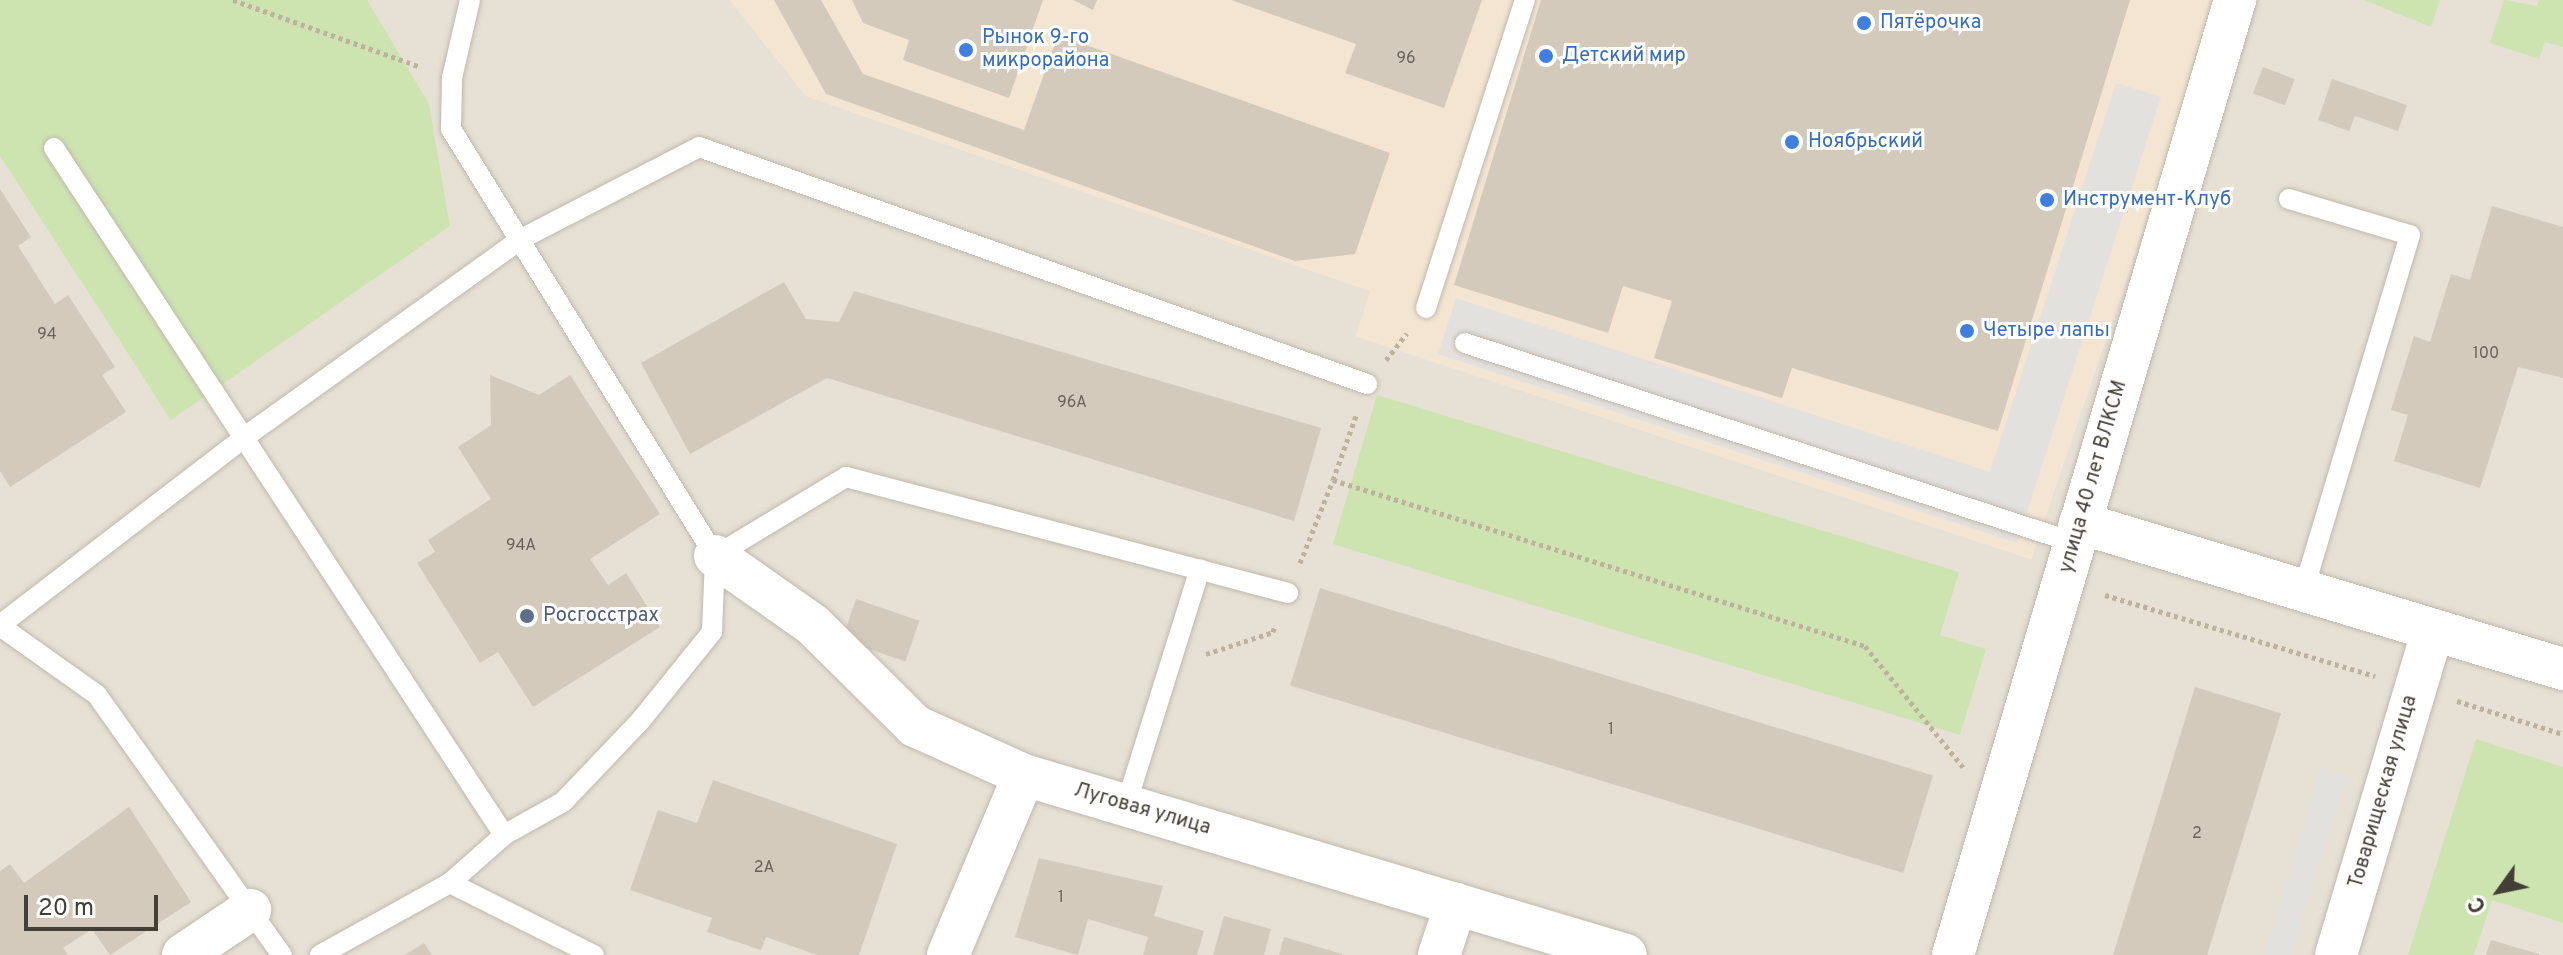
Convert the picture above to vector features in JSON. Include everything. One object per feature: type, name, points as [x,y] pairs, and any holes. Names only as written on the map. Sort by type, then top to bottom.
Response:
[{"type":"street","name":"улица 40 лет ВЛКСМ","points":[[1953,955],[2235,0]]},
{"type":"street","points":[[2077,533],[2303,591],[2433,630],[2561,661]]},
{"type":"street","name":"Луговая улица","points":[[715,556],[813,625],[915,726],[1024,775],[1626,955]]},
{"type":"street","name":"Товарищеская улица","points":[[2336,955],[2433,630]]},
{"type":"street","points":[[948,955],[1024,775]]},
{"type":"street","points":[[1439,955],[1456,904]]},
{"type":"street","points":[[183,955],[250,910]]},
{"type":"lane","points":[[320,955],[450,883],[504,835],[563,802],[712,632],[715,556],[451,129],[452,78],[470,0]]},
{"type":"lane","points":[[1426,308],[1525,0]]},
{"type":"lane","points":[[282,955],[97,695],[0,626],[246,436],[521,239],[699,147],[1367,384]]},
{"type":"lane","points":[[54,148],[246,436],[504,835]]},
{"type":"lane","points":[[2289,199],[2410,235],[2303,591]]},
{"type":"lane","points":[[1465,343],[2077,533]]},
{"type":"lane","points":[[715,556],[846,477],[1288,593]]},
{"type":"lane","points":[[1126,805],[1200,569]]},
{"type":"lane","points":[[450,883],[594,955]]},
{"type":"path","points":[[233,0],[452,78]]},
{"type":"path","points":[[1169,667],[1273,632],[1333,480],[1865,646],[1996,808]]},
{"type":"path","points":[[2063,582],[2563,734]]},
{"type":"shaded area","points":[[0,0],[730,0],[806,96],[1371,291],[1356,336],[2031,559],[2221,0],[2563,0],[2563,955],[0,955]]},
{"type":"shaded area","points":[[730,0],[2221,0],[2031,559],[1356,336],[1370,291],[806,96]]},
{"type":"shaded area","points":[[2116,83],[2161,97],[2017,543],[1438,354],[1456,298],[1990,472]]},
{"type":"shaded area","points":[[2322,768],[2347,777],[2290,955],[2265,955]]},
{"type":"green space","points":[[0,0],[367,0],[429,104],[450,226],[171,420],[0,156]]},
{"type":"green space","points":[[2364,0],[2440,0],[2431,27]]},
{"type":"green space","points":[[2504,0],[2537,6],[2539,0],[2563,0],[2563,47],[2545,42],[2539,59],[2490,43]]},
{"type":"green space","points":[[1377,395],[1959,572],[1940,635],[1986,649],[1960,735],[1333,544]]},
{"type":"green space","points":[[2476,739],[2563,767],[2563,923],[2492,900],[2474,955],[2408,955]]},
{"type":"building","points":[[774,0],[821,0],[863,74],[1024,130],[1058,35],[1390,153],[1355,254],[1295,261],[826,94]]},
{"type":"building","name":"Рынок 9-го микрорайона","points":[[852,0],[1043,0],[1009,98],[903,60],[909,40],[863,23]]},
{"type":"building","name":"Рынок 9-го микрорайона","points":[[1073,0],[1097,0],[1093,10]]},
{"type":"building","points":[[1231,0],[1482,0],[1444,108],[1345,73],[1356,44]]},
{"type":"building","name":"Ноябрьский","points":[[1541,0],[2130,0],[1998,431],[1792,368],[1782,398],[1654,358],[1672,301],[1623,286],[1608,333],[1454,285]]},
{"type":"building","points":[[2263,67],[2295,79],[2285,105],[2253,93]]},
{"type":"building","points":[[2332,79],[2407,105],[2398,131],[2355,116],[2349,131],[2318,120]]},
{"type":"building","points":[[0,189],[31,237],[18,246],[55,304],[68,295],[115,367],[102,375],[126,412],[10,487],[0,471]]},
{"type":"building","points":[[2492,206],[2563,227],[2563,378],[2518,367],[2480,488],[2394,461],[2408,415],[2391,410],[2414,336],[2430,342],[2451,274],[2470,280]]},
{"type":"building","points":[[784,282],[806,319],[839,322],[854,291],[1321,428],[1294,521],[827,378],[690,454],[641,363]]},
{"type":"building","points":[[490,375],[539,395],[570,375],[660,514],[590,559],[608,585],[626,573],[660,627],[533,707],[498,652],[480,663],[417,563],[435,552],[428,540],[491,499],[458,447],[491,425]]},
{"type":"building","points":[[1320,588],[1933,775],[1903,873],[1290,686]]},
{"type":"building","points":[[856,599],[919,621],[905,661],[842,640]]},
{"type":"building","points":[[2195,687],[2281,713],[2207,955],[2113,955]]},
{"type":"building","points":[[713,780],[897,844],[859,955],[817,955],[766,937],[761,950],[707,932],[712,918],[630,890],[658,810],[697,823]]},
{"type":"building","points":[[129,807],[191,902],[110,955],[92,929],[63,948],[68,955],[0,955],[0,871],[10,864],[24,883]]},
{"type":"building","points":[[1039,858],[1163,886],[1154,916],[1204,931],[1197,955],[1143,955],[1148,937],[1088,919],[1078,955],[1015,937]]},
{"type":"building","points":[[1224,916],[1271,929],[1264,955],[1213,955]]},
{"type":"building","points":[[1284,937],[1342,954],[1342,955],[1279,955]]},
{"type":"building","points":[[2491,940],[2539,954],[2539,955],[2486,955]]},
{"type":"building","points":[[424,943],[432,955],[405,955]]},
{"type":"place","name":"Пятёрочка","points":[[1864,23]]},
{"type":"place","name":"Рынок 9-го микрорайона","points":[[966,50]]},
{"type":"place","name":"Детский мир","points":[[1546,56]]},
{"type":"place","name":"Ноябрьский","points":[[1792,142]]},
{"type":"place","name":"Инструмент-Клуб","points":[[2047,200]]},
{"type":"place","name":"Четыре лапы","points":[[1967,331]]},
{"type":"place","name":"Росгосстрах","points":[[527,616]]}]
